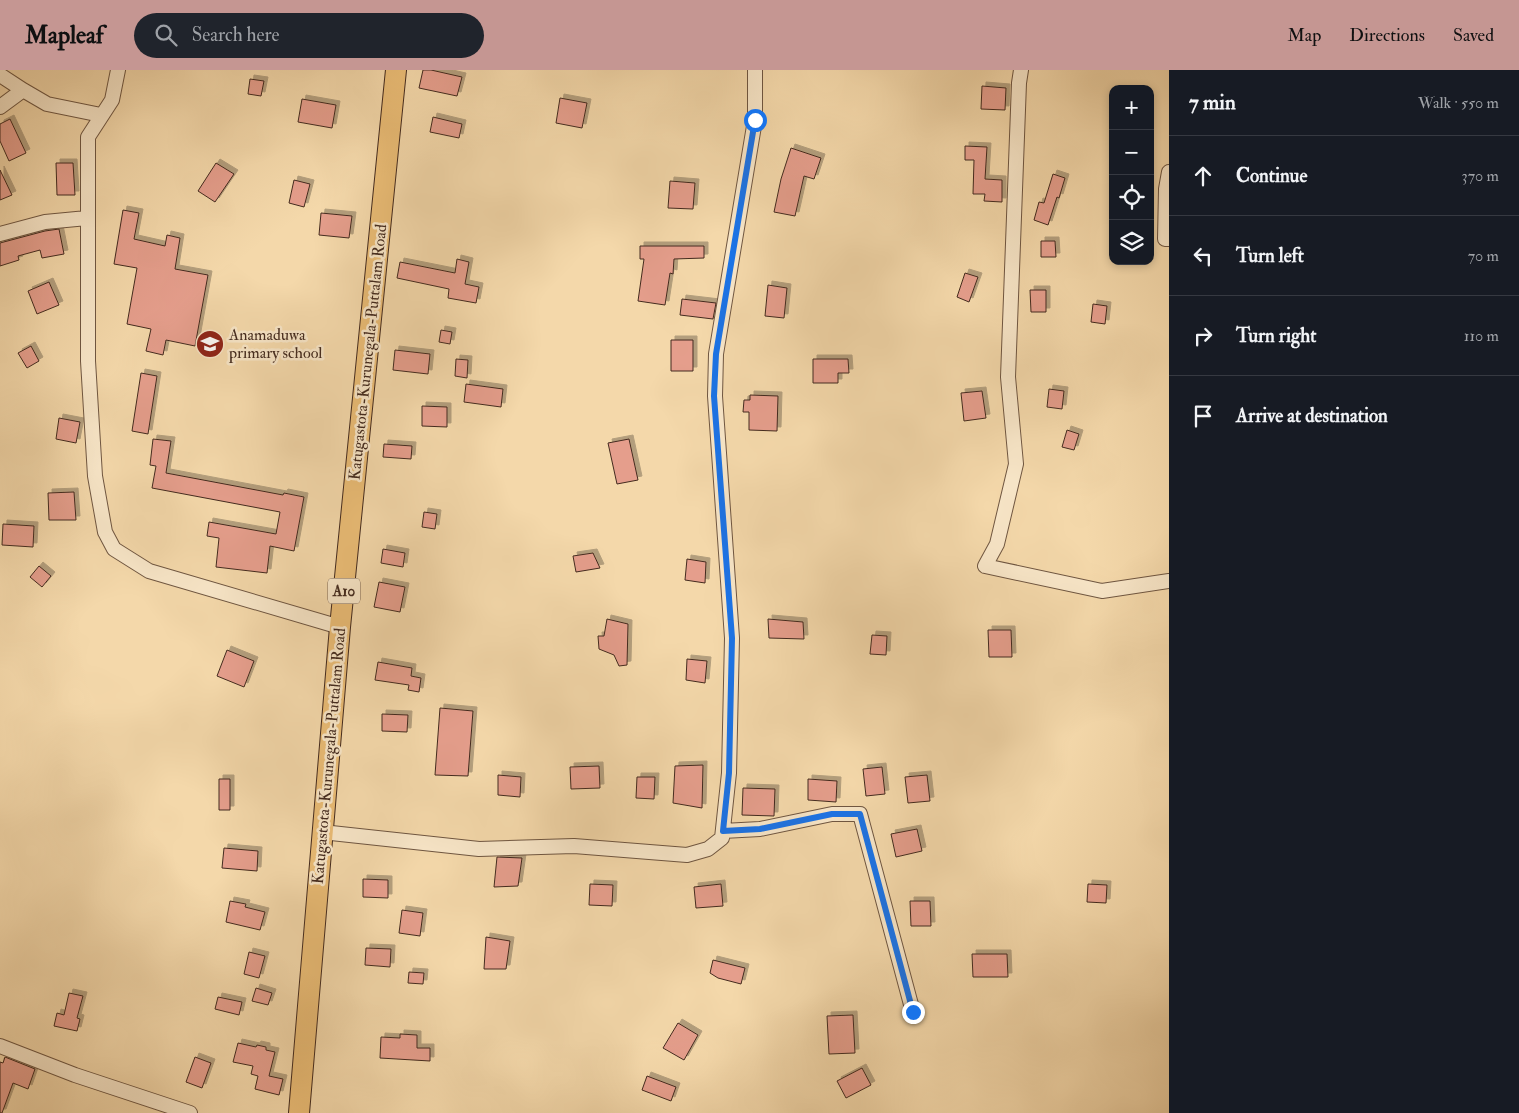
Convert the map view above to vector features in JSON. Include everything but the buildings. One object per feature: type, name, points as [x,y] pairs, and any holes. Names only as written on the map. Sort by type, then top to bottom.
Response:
[{"type":"highway","name":"Katugastota-Kurunegala-Puttalam Road","points":[[299,1113],[340,627],[396,70]]},
{"type":"street","points":[[118,70],[112,100],[88,136],[88,361],[95,476],[106,532],[114,550],[148,571],[340,627]]},
{"type":"street","points":[[322,832],[479,849],[574,846],[687,855],[708,850],[722,838],[729,773],[732,638],[714,396],[716,354],[755,120],[755,70]]},
{"type":"street","points":[[1021,70],[1008,377],[1016,464],[997,544],[985,566],[1102,591],[1169,581]]},
{"type":"street","points":[[0,75],[47,104],[101,115]]},
{"type":"street","points":[[0,107],[23,90]]},
{"type":"street","points":[[1169,172],[1166,189],[1165,239],[1169,239]]},
{"type":"street","points":[[0,234],[44,222],[87,218]]},
{"type":"street","points":[[723,831],[760,829],[832,814],[860,814],[913,1012]]},
{"type":"street","points":[[0,1046],[75,1076],[190,1113]]},
{"type":"place","name":"Anamaduwa primary school","points":[[210,344]]},
{"type":"route","points":[[755,120],[716,354],[714,396],[732,638],[729,773],[723,831],[760,829],[832,814],[860,814],[913,1012]]}]
